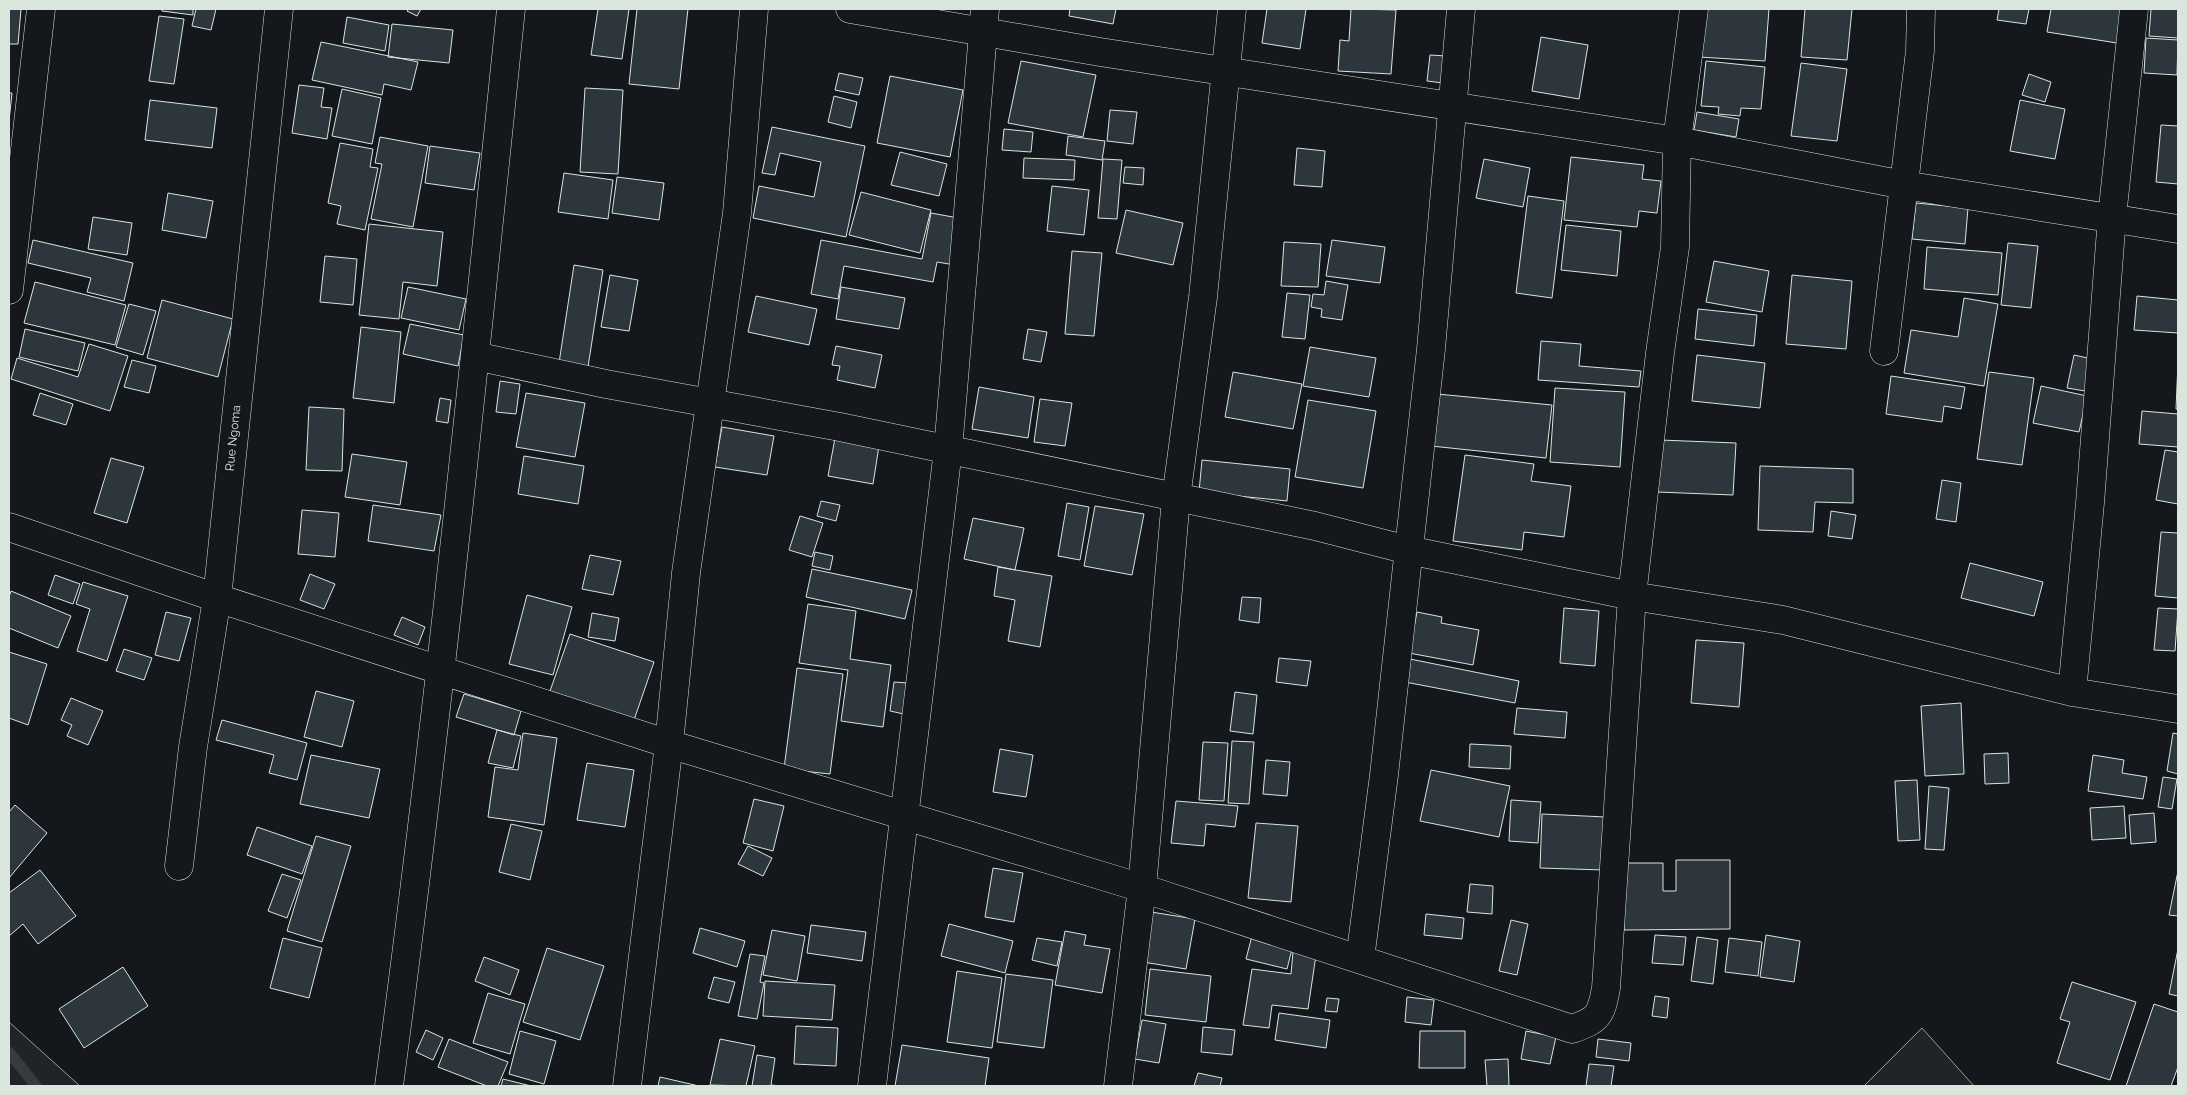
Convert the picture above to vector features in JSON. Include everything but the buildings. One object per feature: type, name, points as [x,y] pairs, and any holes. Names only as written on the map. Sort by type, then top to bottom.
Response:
[{"type":"street","points":[[9,290],[41,9]]},
{"type":"street","name":"Rue Ngoma","points":[[179,866],[193,747],[217,598],[278,9]]},
{"type":"street","points":[[389,1086],[415,892],[475,356],[511,9]]},
{"type":"street","points":[[627,1086],[669,744],[686,574],[737,213],[754,9]]},
{"type":"street","points":[[850,9],[984,20],[1224,70],[1451,108],[1677,141],[1904,185],[2178,229]]},
{"type":"street","points":[[1118,1086],[1142,888],[1176,498],[1203,297],[1224,70],[1232,9]]},
{"type":"street","points":[[1360,958],[1384,775],[1431,348],[1461,9]]},
{"type":"street","points":[[9,527],[217,598],[439,668],[669,744],[1142,888],[1572,1029],[1593,1021],[1602,1008],[1606,988],[1632,596],[1660,353],[1675,247],[1677,141],[1694,9]]},
{"type":"street","points":[[1884,351],[1920,51],[1921,9]]},
{"type":"street","points":[[2072,692],[2090,503],[2112,217],[2134,9]]},
{"type":"street","points":[[872,1086],[948,450],[984,20]]},
{"type":"street","points":[[475,356],[606,384],[709,402],[948,450],[1315,526],[1408,550],[1632,596],[1783,620],[2072,692],[2178,709]]},
{"type":"shaded area","points":[[9,1022],[80,1086],[9,1086]]},
{"type":"shaded area","points":[[1922,1028],[1974,1086],[1864,1086]]},
{"type":"waterway","points":[[9,1052],[36,1086]]}]
